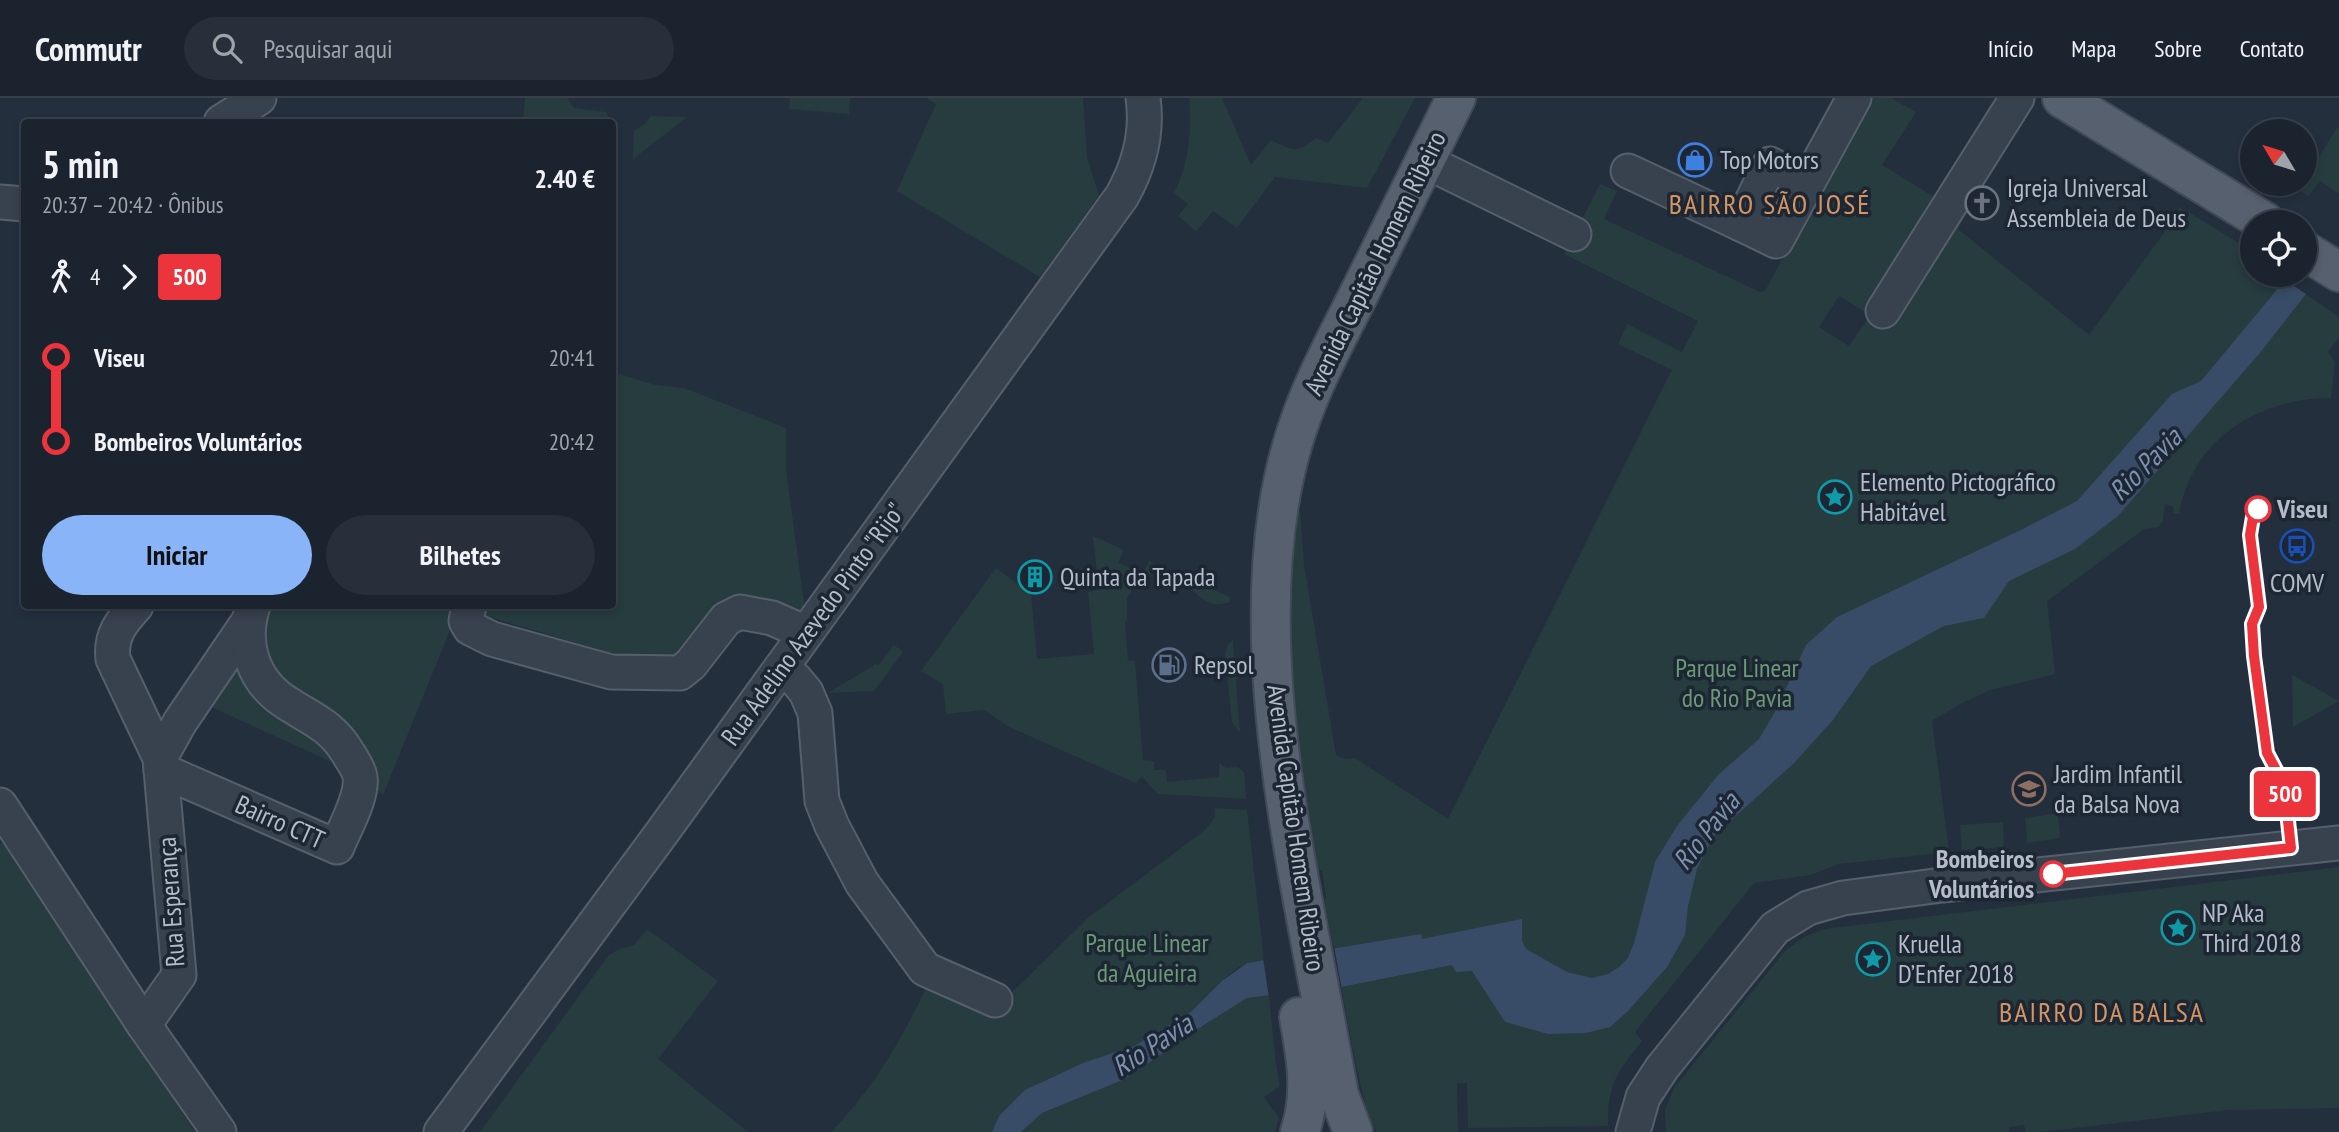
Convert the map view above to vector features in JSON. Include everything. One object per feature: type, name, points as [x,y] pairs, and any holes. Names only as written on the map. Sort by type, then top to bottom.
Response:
[{"type":"main road","name":"Avenida Capitão Homem Ribeiro","points":[[1353,1132],[1339,1095],[1319,1058],[1293,903],[1261,776],[1251,642],[1251,563],[1262,475],[1282,405],[1433,98]]},
{"type":"main road","name":"Avenida Capitão Homem Ribeiro","points":[[1293,903],[1272,640],[1272,558],[1286,465],[1304,406],[1456,98]]},
{"type":"main road","points":[[2062,98],[2249,210]]},
{"type":"main road","points":[[2317,240],[2339,250]]},
{"type":"main road","points":[[2317,258],[2339,272]]},
{"type":"main road","name":"Avenida Capitão Homem Ribeiro","points":[[1300,1132],[1319,1058]]},
{"type":"street","points":[[226,119],[259,98]]},
{"type":"street","name":"Rua Adelino Azevedo Pinto \"Rijo\"","points":[[441,1132],[1122,196],[1139,160],[1144,120],[1143,98]]},
{"type":"street","points":[[1628,171],[1741,224],[1770,164],[1806,183],[1854,98]]},
{"type":"street","points":[[1883,311],[2017,98]]},
{"type":"street","points":[[1425,161],[1574,234]]},
{"type":"street","points":[[0,202],[21,204]]},
{"type":"street","points":[[133,609],[119,625],[111,643],[113,659],[161,764]]},
{"type":"street","points":[[468,609],[466,621],[470,628],[492,639],[611,672],[680,673],[691,664],[726,619],[740,612],[772,618],[806,633]]},
{"type":"street","name":"Bairro CTT","points":[[250,614],[249,654],[262,680],[284,701],[323,723],[333,733],[360,775],[359,792],[337,847],[161,764],[180,722],[250,614]]},
{"type":"street","points":[[781,668],[806,692],[815,713],[822,801],[862,883],[925,969],[995,1000]]},
{"type":"street","name":"Rua Esperança","points":[[145,1024],[179,975],[161,764]]},
{"type":"street","points":[[0,805],[219,1132]]},
{"type":"street","points":[[1641,1125],[1643,1097],[1662,1068],[1775,928],[1808,908],[1843,898],[1942,885],[2339,843]]},
{"type":"green space","points":[[525,98],[567,98],[574,108],[606,112],[610,119],[523,119]]},
{"type":"green space","points":[[790,98],[850,98],[849,114],[789,109]]},
{"type":"green space","points":[[926,98],[1083,98],[1087,158],[1099,195],[1040,277],[897,191],[936,104]]},
{"type":"green space","points":[[1189,98],[1222,98],[1251,165],[1271,140],[1294,149],[1303,147],[1316,138],[1328,143],[1363,98],[1415,98],[1367,188],[1275,177],[1237,228],[1213,211],[1196,231],[1178,216],[1188,204],[1174,193],[1188,147]]},
{"type":"green space","name":"Parque Linear do Rio Pavia","points":[[1869,98],[1891,98],[1916,112],[1882,165],[1965,216],[1958,229],[2089,335],[2180,207],[2240,244],[2240,287],[2295,287],[2339,317],[2339,338],[2328,352],[2335,362],[2331,398],[2278,406],[2254,415],[2232,428],[2214,444],[2198,464],[2186,487],[2179,514],[2173,513],[2174,507],[2165,504],[2163,521],[2158,527],[2144,529],[2047,601],[2055,674],[1990,690],[1932,721],[1949,852],[1839,864],[1811,875],[1754,883],[1635,1032],[1642,1041],[1615,1080],[1608,1126],[1468,1128],[1467,1083],[1457,1083],[1458,1132],[1377,1132],[1369,1119],[1356,1066],[1324,899],[1322,870],[1318,870],[1304,781],[1291,644],[1294,554],[1300,509],[1304,565],[1336,755],[1345,759],[1355,758],[1448,819],[1672,370],[1618,344],[1627,324],[1682,352],[1698,321],[1564,254],[1600,184],[1617,191],[1604,219],[1760,292],[1765,291]],"holes":[[[1839,296],[1870,315],[1849,346],[1819,327]]]},
{"type":"green space","points":[[651,116],[687,117],[633,159],[634,131]]},
{"type":"green space","points":[[2339,125],[2339,194],[2320,181],[2317,185],[2318,158]]},
{"type":"green space","points":[[616,373],[655,385],[684,388],[786,428],[786,470],[806,618],[730,597],[674,672],[462,609],[616,609]]},
{"type":"green space","points":[[1093,536],[1124,550],[1118,563],[1137,571],[1129,588],[1132,591],[1127,598],[1125,622],[1128,661],[1135,661],[1143,760],[1154,761],[1154,770],[1166,770],[1167,782],[1219,777],[1219,763],[1226,768],[1237,767],[1244,772],[1246,799],[1158,794],[1142,777],[1136,783],[1009,727],[984,710],[946,714],[943,684],[921,671],[996,568],[1031,594],[1037,659],[1094,654],[1088,592],[1099,590]]},
{"type":"green space","points":[[1149,561],[1230,597],[1230,602],[1216,604],[1205,600],[1170,573],[1161,571],[1150,574],[1138,583]]},
{"type":"green space","points":[[251,609],[459,609],[383,795],[360,775],[207,705]]},
{"type":"green space","points":[[1233,640],[1240,733],[1232,722],[1225,654],[1228,644]]},
{"type":"green space","points":[[894,645],[903,652],[874,691],[828,693],[876,664],[878,666]]},
{"type":"green space","points":[[2292,675],[2339,701],[2293,727]]},
{"type":"green space","name":"Parque Linear da Aguieira","points":[[1214,808],[1247,810],[1264,961],[1250,962],[1233,971],[1191,1012],[1135,1045],[1035,1086],[1018,1097],[992,1132],[831,1132],[860,1099],[885,1064],[926,988],[992,1012],[1089,917],[1205,830],[1215,817]]},
{"type":"green space","points":[[2058,813],[2060,838],[2027,843],[2025,818]]},
{"type":"green space","points":[[2003,822],[2004,847],[1962,850],[1960,825]]},
{"type":"green space","points":[[3,842],[195,1132],[0,1132],[0,844]]},
{"type":"green space","points":[[2339,867],[2339,1108],[2228,1110],[2041,1132],[2026,1132],[2024,1125],[2009,1127],[2009,1132],[1666,1132],[1665,1110],[1674,1088],[1785,951],[1804,937],[1824,929]]},
{"type":"green space","points":[[647,929],[718,981],[658,1059],[748,1132],[480,1132],[608,956],[634,945]]},
{"type":"green space","name":"Parque Linear da Aguieira","points":[[1269,995],[1280,1086],[1264,1097],[1279,1118],[1275,1132],[1021,1132],[1042,1113],[1125,1079],[1247,998]]},
{"type":"water","name":"Rio Pavia","points":[[2279,287],[2296,287],[2306,294],[2259,354],[2118,516],[2075,549],[2009,581],[1984,618],[1944,626],[1871,666],[1833,720],[1794,763],[1713,837],[1697,869],[1688,906],[1685,935],[1667,967],[1610,1027],[1586,1033],[1548,1034],[1505,1022],[1472,971],[1456,972],[1452,965],[1341,987],[1247,998],[1125,1079],[1042,1113],[1021,1132],[992,1132],[999,1116],[1025,1090],[1083,1063],[1134,1046],[1192,1011],[1222,981],[1247,963],[1421,934],[1422,939],[1522,919],[1522,941],[1526,949],[1567,972],[1592,978],[1608,974],[1628,958],[1655,862],[1677,826],[1718,775],[1759,739],[1776,710],[1806,645],[1837,617],[2077,501],[2172,394],[2201,381]]},
{"type":"pier","points":[[1334,946],[1342,990],[1269,998],[1263,958]]},
{"type":"bus line","name":"500","points":[[2053,874],[2291,848],[2284,785],[2267,753],[2254,656],[2252,624],[2259,607],[2250,535],[2253,517],[2258,509]]},
{"type":"place","name":"Top Motors","points":[[1695,160]]},
{"type":"place","name":"Igreja Universal Assembleia de Deus","points":[[1982,203]]},
{"type":"place","name":"Elemento Pictográfico Habitável","points":[[1835,497]]},
{"type":"place","name":"Viseu","points":[[2258,509]]},
{"type":"place","name":"COMV","points":[[2297,546]]},
{"type":"place","name":"Quinta da Tapada","points":[[1035,577]]},
{"type":"place","name":"Repsol","points":[[1169,665]]},
{"type":"place","name":"Jardim Infantil da Balsa Nova","points":[[2029,789]]},
{"type":"place","name":"Bombeiros Voluntários","points":[[2053,874]]},
{"type":"place","name":"NP Aka Third 2018","points":[[2178,928]]},
{"type":"place","name":"Kruella D’Enfer 2018","points":[[1873,959]]},
{"type":"district","name":"BAIRRO SÃO JOSÉ","points":[[1770,204]]},
{"type":"district","name":"BAIRRO DA BALSA","points":[[2102,1012]]}]
